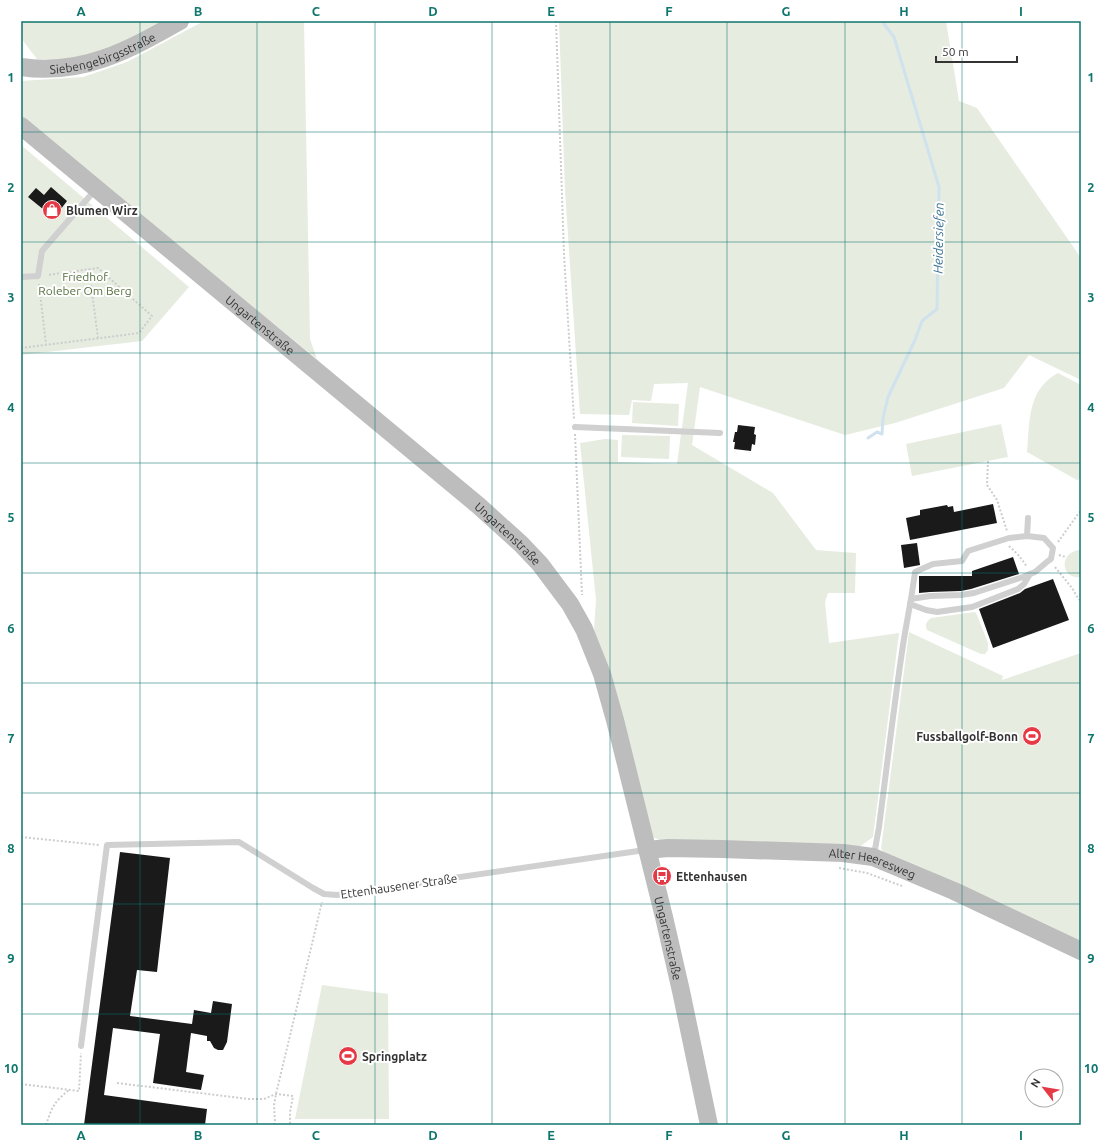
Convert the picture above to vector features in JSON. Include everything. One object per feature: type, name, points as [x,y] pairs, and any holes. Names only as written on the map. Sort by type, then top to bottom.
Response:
[{"type":"street","name":"Siebengebirgsstraße","points":[[24,69],[74,67],[106,58],[141,43],[180,21]]},
{"type":"street","name":"Ungartenstraße","points":[[21,126],[479,506],[521,544],[540,564],[570,604],[584,629],[602,674],[615,720],[681,991],[709,1125]]},
{"type":"street","name":"Alter Heeresweg","points":[[647,850],[668,848],[722,849],[843,853],[873,857],[954,891],[1081,951]]},
{"type":"lane","points":[[21,277],[38,276],[42,251],[97,188]]},
{"type":"lane","points":[[575,427],[720,433]]},
{"type":"lane","points":[[1027,536],[1028,518]]},
{"type":"lane","points":[[873,857],[880,827],[902,653],[910,601],[915,572],[933,564],[962,561],[968,551],[1009,538],[1027,536],[1044,538],[1053,548],[1051,559],[1030,574],[974,593],[930,596],[910,601]]},
{"type":"lane","points":[[910,601],[926,610],[938,612],[972,607],[1018,588],[1024,584],[1030,574]]},
{"type":"lane","name":"Ettenhausener Straße","points":[[107,845],[239,842],[324,894],[338,895],[647,850]]},
{"type":"lane","points":[[81,1046],[107,845]]},
{"type":"path","points":[[556,21],[564,254],[575,427],[582,598]]},
{"type":"path","points":[[21,348],[139,333],[152,316],[98,268],[38,276],[46,344]]},
{"type":"path","points":[[89,269],[98,338]]},
{"type":"path","points":[[988,461],[987,484],[997,500],[1009,538]]},
{"type":"path","points":[[1053,548],[1081,510]]},
{"type":"path","points":[[1001,541],[1014,550],[1022,559],[1030,574]]},
{"type":"path","points":[[1048,561],[1055,567],[1072,588],[1079,600]]},
{"type":"path","points":[[21,837],[107,845]]},
{"type":"path","points":[[836,868],[867,873],[903,886]]},
{"type":"path","points":[[274,1125],[274,1104],[276,1094],[324,894]]},
{"type":"path","points":[[21,1084],[79,1091],[81,1046]]},
{"type":"path","points":[[117,1083],[249,1099],[264,1099],[276,1094],[293,1096],[290,1112],[290,1125]]},
{"type":"path","points":[[46,1125],[54,1103],[69,1090]]},
{"type":"green space","points":[[21,21],[167,21],[118,48],[77,61],[37,59],[21,38]]},
{"type":"green space","points":[[204,21],[304,21],[310,339],[317,359],[21,118],[21,81],[83,77],[127,62]]},
{"type":"green space","points":[[559,21],[946,21],[959,101],[977,108],[1081,258],[1081,380],[1029,355],[1004,388],[895,423],[845,435],[700,387],[692,445],[773,493],[816,550],[856,553],[855,593],[828,593],[825,602],[829,643],[899,633],[873,837],[858,848],[845,845],[660,840],[652,837],[594,631],[596,600],[580,443],[605,439],[618,440],[618,462],[677,464],[688,383],[654,384],[651,401],[632,400],[629,415],[580,414],[565,190]]},
{"type":"green space","name":"Friedhof Roleber Om Berg","points":[[21,145],[189,287],[142,341],[21,355]]},
{"type":"green space","points":[[1058,373],[1081,385],[1081,479],[1077,480],[1027,452],[1030,418],[1035,397],[1040,388]]},
{"type":"green space","points":[[633,402],[679,404],[678,426],[632,423]]},
{"type":"green space","points":[[1001,424],[1008,457],[912,476],[906,444]]},
{"type":"green space","points":[[622,435],[670,436],[669,459],[621,457]]},
{"type":"green space","points":[[1079,550],[1081,551],[1081,577],[1074,577],[1066,571],[1065,561],[1072,552]]},
{"type":"green space","points":[[975,612],[988,643],[988,650],[985,654],[981,654],[927,630],[926,623],[931,618]]},
{"type":"green space","points":[[909,632],[1003,676],[1002,680],[1081,653],[1081,948],[891,859],[881,849]]},
{"type":"green space","name":"Springplatz","points":[[322,985],[388,994],[389,1119],[295,1119]]},
{"type":"building","name":"Blumen Wirz","points":[[51,187],[67,201],[54,218],[28,197],[36,188],[44,195]]},
{"type":"building","points":[[738,425],[755,427],[755,445],[752,444],[751,451],[734,449],[735,442],[733,442]]},
{"type":"building","points":[[993,504],[997,523],[910,540],[906,518],[920,515],[920,510],[947,505],[948,507],[953,506],[954,512]]},
{"type":"building","points":[[917,543],[920,565],[904,568],[901,545]]},
{"type":"building","points":[[1013,557],[1019,574],[961,591],[919,593],[919,576],[972,576],[972,571]]},
{"type":"building","points":[[1053,579],[1069,620],[993,648],[979,609],[1020,593],[1025,589]]},
{"type":"building","points":[[120,852],[170,858],[157,972],[137,970],[130,1016],[192,1024],[194,1010],[211,1013],[213,1001],[232,1004],[227,1042],[223,1050],[214,1048],[210,1041],[207,1041],[207,1036],[191,1033],[186,1072],[204,1075],[201,1090],[153,1083],[160,1034],[113,1028],[104,1095],[207,1109],[205,1125],[84,1125]]},
{"type":"waterway","name":"Heidersiefen","points":[[868,438],[877,432],[882,434],[883,418],[888,397],[915,340],[922,321],[937,309],[939,187],[894,37],[884,24],[885,21]]},
{"type":"place","name":"Blumen Wirz","points":[[52,210]]},
{"type":"place","name":"Fussballgolf-Bonn","points":[[1032,736]]},
{"type":"place","name":"Ettenhausen","points":[[662,876]]},
{"type":"place","name":"Springplatz","points":[[348,1056]]}]
